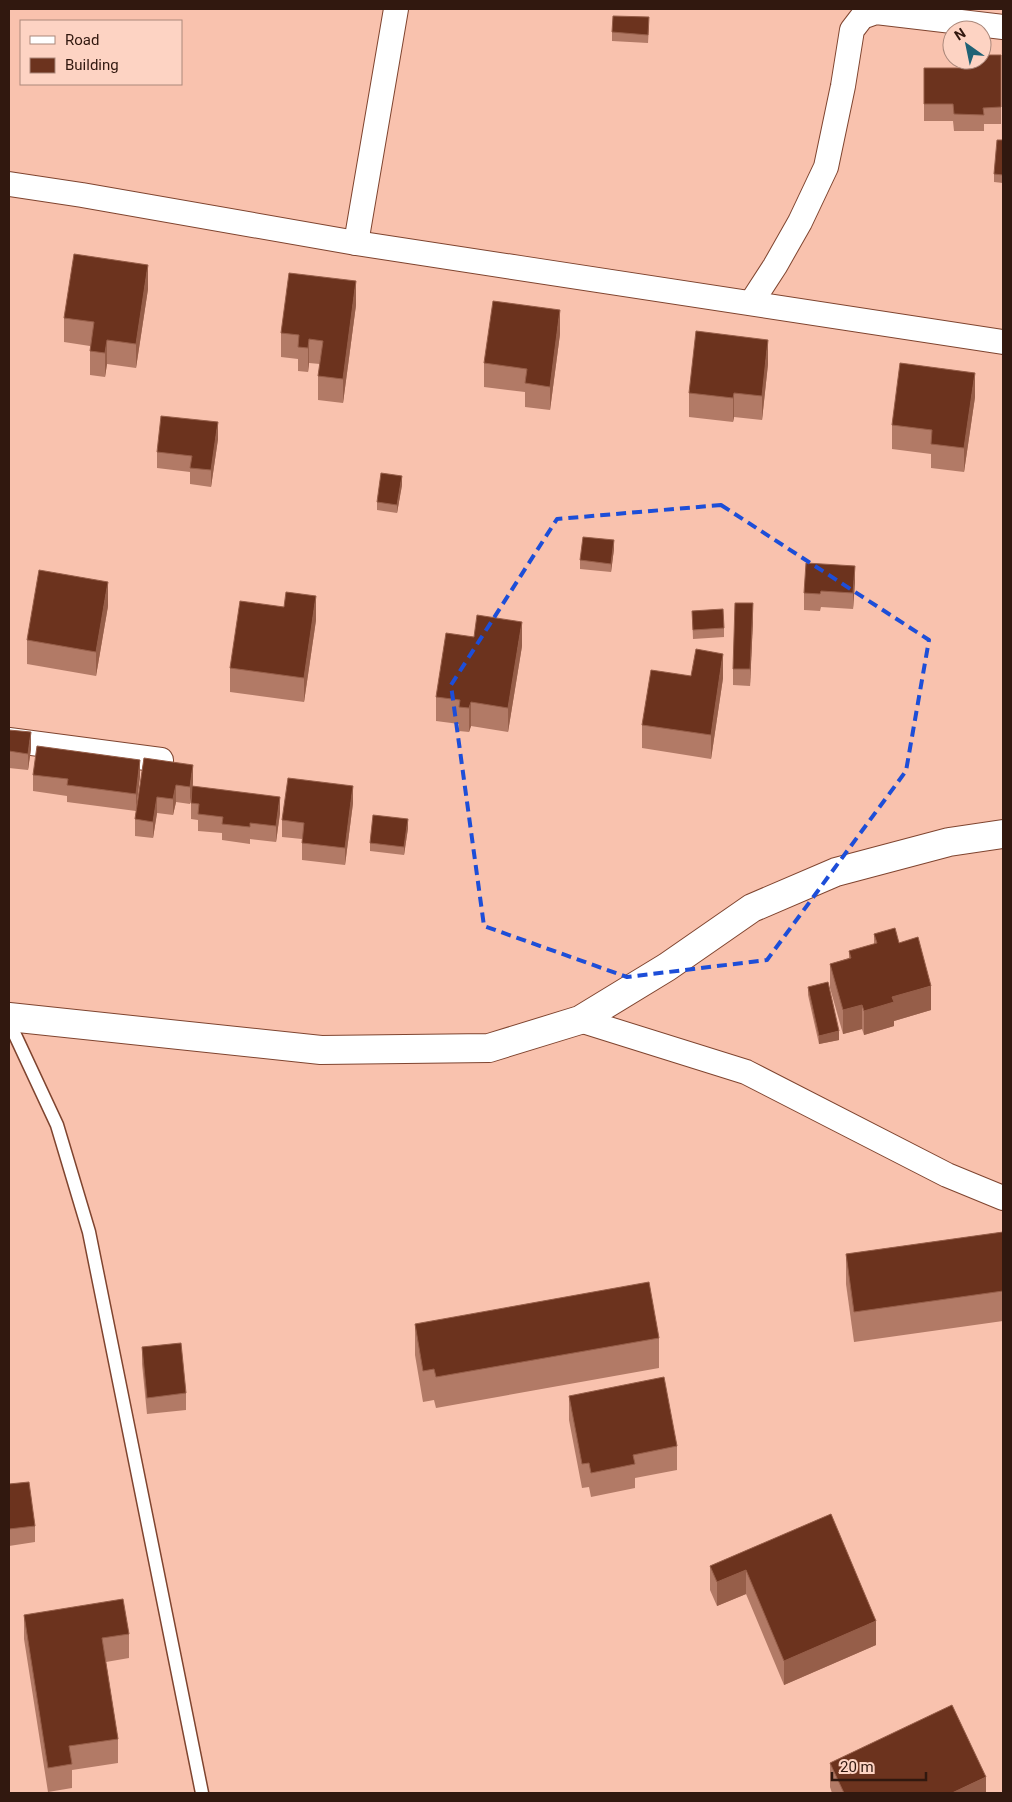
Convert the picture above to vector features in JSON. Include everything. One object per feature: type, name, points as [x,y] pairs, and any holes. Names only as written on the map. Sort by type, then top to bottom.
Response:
[{"type":"street","points":[[356,243],[396,9]]},
{"type":"street","points":[[751,303],[800,222],[826,167],[843,86],[852,30],[862,17],[876,12],[1003,27]]},
{"type":"street","points":[[9,184],[356,243],[1003,342]]},
{"type":"street","points":[[9,740],[161,760]]},
{"type":"street","points":[[9,1017],[322,1050],[489,1048],[580,1020],[667,967],[752,908],[836,872],[949,842],[1003,834]]},
{"type":"street","points":[[580,1020],[746,1072],[947,1175],[1003,1198]]},
{"type":"lane","points":[[9,1022],[57,1125],[89,1232],[202,1793]]},
{"type":"highlighted area","points":[[721,505],[929,640],[906,771],[767,960],[627,977],[484,926],[451,685],[557,519]]},
{"type":"building","points":[[613,16],[649,17],[648,35],[612,32]]},
{"type":"building","points":[[992,55],[1001,55],[1001,107],[983,108],[984,115],[954,114],[953,104],[924,104],[924,68],[992,70]]},
{"type":"building","points":[[997,140],[1003,140],[1003,175],[994,174]]},
{"type":"building","points":[[74,254],[148,265],[136,344],[107,340],[105,353],[90,351],[94,322],[64,318]]},
{"type":"building","points":[[289,273],[356,281],[343,379],[318,376],[323,341],[309,339],[308,348],[298,347],[299,335],[281,333]]},
{"type":"building","points":[[493,301],[560,310],[550,387],[525,383],[527,369],[484,363]]},
{"type":"building","points":[[696,331],[768,340],[762,396],[734,393],[733,398],[689,393]]},
{"type":"building","points":[[900,363],[975,373],[964,448],[931,444],[932,430],[892,425]]},
{"type":"building","points":[[161,416],[218,422],[211,470],[190,468],[192,456],[157,452]]},
{"type":"building","points":[[381,473],[402,476],[397,505],[377,502]]},
{"type":"building","points":[[583,537],[614,540],[611,564],[580,560]]},
{"type":"building","points":[[806,563],[855,566],[853,593],[821,591],[820,594],[804,593]]},
{"type":"building","points":[[39,570],[108,582],[96,652],[27,640]]},
{"type":"building","points":[[286,592],[316,596],[304,678],[230,668],[240,601],[284,607]]},
{"type":"building","points":[[735,603],[753,603],[750,669],[733,669]]},
{"type":"building","points":[[723,609],[724,628],[693,630],[692,611]]},
{"type":"building","points":[[477,615],[522,622],[508,708],[471,702],[469,708],[459,707],[460,700],[436,697],[446,633],[474,637]]},
{"type":"building","points":[[696,649],[723,654],[711,735],[642,725],[651,670],[691,676]]},
{"type":"building","points":[[9,730],[31,732],[28,754],[9,751]]},
{"type":"building","points":[[37,746],[140,760],[136,794],[67,785],[68,779],[33,775]]},
{"type":"building","points":[[144,758],[193,765],[190,787],[176,785],[173,799],[157,797],[153,822],[135,819]]},
{"type":"building","points":[[288,778],[353,786],[345,848],[302,843],[304,823],[282,820]]},
{"type":"building","points":[[192,786],[280,797],[276,826],[250,823],[250,827],[222,824],[223,817],[198,814],[199,804],[191,803]]},
{"type":"building","points":[[373,815],[408,819],[404,847],[370,843]]},
{"type":"building","points":[[895,928],[899,943],[918,937],[931,986],[892,997],[894,1002],[864,1011],[862,1005],[843,1010],[830,964],[851,958],[849,951],[877,943],[874,934]]},
{"type":"building","points":[[828,982],[839,1031],[819,1036],[808,987]]},
{"type":"building","points":[[1003,1232],[1003,1291],[854,1312],[846,1254]]},
{"type":"building","points":[[649,1282],[659,1338],[436,1377],[434,1369],[423,1371],[415,1324]]},
{"type":"building","points":[[181,1343],[186,1393],[147,1398],[142,1347]]},
{"type":"building","points":[[664,1377],[677,1446],[633,1455],[635,1464],[591,1473],[589,1463],[582,1464],[569,1396]]},
{"type":"building","points":[[29,1482],[35,1526],[9,1529],[9,1484]]},
{"type":"building","points":[[831,1514],[876,1621],[784,1661],[746,1570],[717,1582],[710,1566]]},
{"type":"building","points":[[123,1599],[129,1634],[102,1638],[118,1739],[69,1746],[72,1764],[48,1768],[24,1615]]},
{"type":"building","points":[[952,1705],[986,1777],[952,1793],[844,1793],[830,1763]]}]
